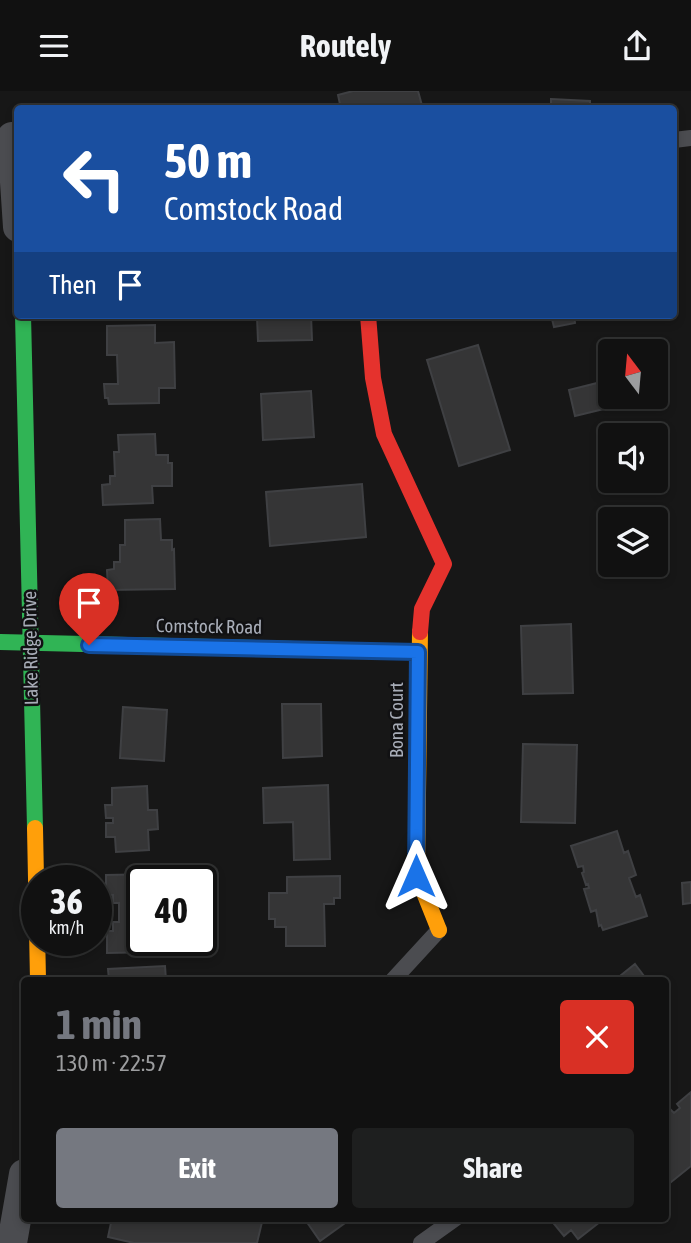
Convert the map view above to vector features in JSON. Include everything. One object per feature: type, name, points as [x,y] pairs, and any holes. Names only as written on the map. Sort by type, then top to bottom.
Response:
[{"type":"street","points":[[12,137],[14,167]]},
{"type":"street","name":"Lake Ridge Drive","points":[[23,319],[38,977]]},
{"type":"street","name":"Bona Court","points":[[368,319],[373,378],[384,434],[444,563],[422,609],[418,652],[416,876],[439,930]]},
{"type":"street","name":"Comstock Road","points":[[0,642],[418,652]]},
{"type":"street","points":[[12,1243],[21,1191]]},
{"type":"lane","points":[[396,977],[439,930]]},
{"type":"lane","points":[[421,1243],[450,1222]]},
{"type":"building","points":[[353,91],[418,91],[422,105],[340,105],[338,95]]},
{"type":"building","points":[[551,99],[590,101],[590,105],[551,105]]},
{"type":"building","points":[[257,319],[311,319],[312,340],[258,341]]},
{"type":"building","points":[[552,319],[574,319],[575,323],[554,327]]},
{"type":"building","points":[[155,325],[155,343],[174,342],[175,388],[159,388],[159,403],[109,404],[108,398],[105,398],[104,384],[118,384],[117,355],[107,355],[107,326]]},
{"type":"building","points":[[478,345],[510,450],[459,466],[427,360]]},
{"type":"building","points":[[598,383],[598,409],[604,409],[575,416],[569,390]]},
{"type":"building","points":[[311,391],[314,437],[263,440],[261,394]]},
{"type":"building","points":[[155,434],[156,455],[168,455],[168,463],[172,463],[172,486],[152,486],[153,503],[103,505],[102,485],[110,484],[110,476],[115,476],[114,452],[119,452],[118,435]]},
{"type":"building","points":[[362,484],[366,537],[270,546],[266,492]]},
{"type":"building","points":[[160,519],[161,540],[172,540],[172,550],[174,549],[175,589],[108,590],[107,570],[114,569],[114,562],[120,562],[120,545],[125,545],[125,520]]},
{"type":"building","points":[[571,624],[573,693],[523,694],[521,626]]},
{"type":"building","points":[[282,704],[321,704],[322,756],[283,758]]},
{"type":"building","points":[[123,707],[167,710],[164,761],[120,758]]},
{"type":"building","points":[[523,744],[577,745],[575,823],[521,822]]},
{"type":"building","points":[[328,785],[330,859],[294,860],[293,822],[264,823],[263,788]]},
{"type":"building","points":[[147,786],[148,810],[157,810],[158,829],[148,830],[149,850],[116,852],[115,837],[106,837],[106,823],[113,823],[113,818],[106,818],[105,805],[112,805],[112,788]]},
{"type":"building","points":[[617,831],[624,853],[628,851],[636,875],[629,878],[636,897],[640,895],[647,916],[603,930],[601,925],[599,926],[596,910],[591,912],[584,889],[589,888],[582,873],[583,866],[578,867],[571,846]]},
{"type":"building","points":[[112,875],[126,875],[126,953],[112,953],[113,922],[119,922],[119,903],[113,903]]},
{"type":"building","points":[[340,876],[340,898],[334,898],[334,904],[324,904],[325,946],[286,946],[286,927],[275,927],[275,919],[269,919],[269,893],[287,893],[287,877]]},
{"type":"building","points":[[691,882],[691,903],[683,904],[682,883]]},
{"type":"building","points":[[635,964],[645,977],[619,977]]},
{"type":"building","points":[[165,966],[166,977],[109,977],[108,969]]},
{"type":"building","points":[[691,1092],[691,1166],[669,1184],[669,1110],[674,1113],[680,1108],[677,1104]]},
{"type":"building","points":[[111,1222],[262,1222],[257,1243],[134,1243],[108,1237]]},
{"type":"building","points":[[307,1222],[346,1222],[320,1241]]},
{"type":"building","points":[[552,1222],[600,1222],[578,1239],[571,1230],[564,1236]]},
{"type":"traffic: fast","points":[[23,319],[35,828]]},
{"type":"traffic: fast","points":[[0,642],[418,652]]},
{"type":"traffic: slow","points":[[420,632],[417,875],[439,930]]},
{"type":"traffic: slow","points":[[35,828],[38,977]]},
{"type":"traffic: jam","points":[[368,319],[373,378],[384,434],[444,564],[422,609],[420,632]]},
{"type":"route","points":[[89,645],[418,652],[416,876]]}]
